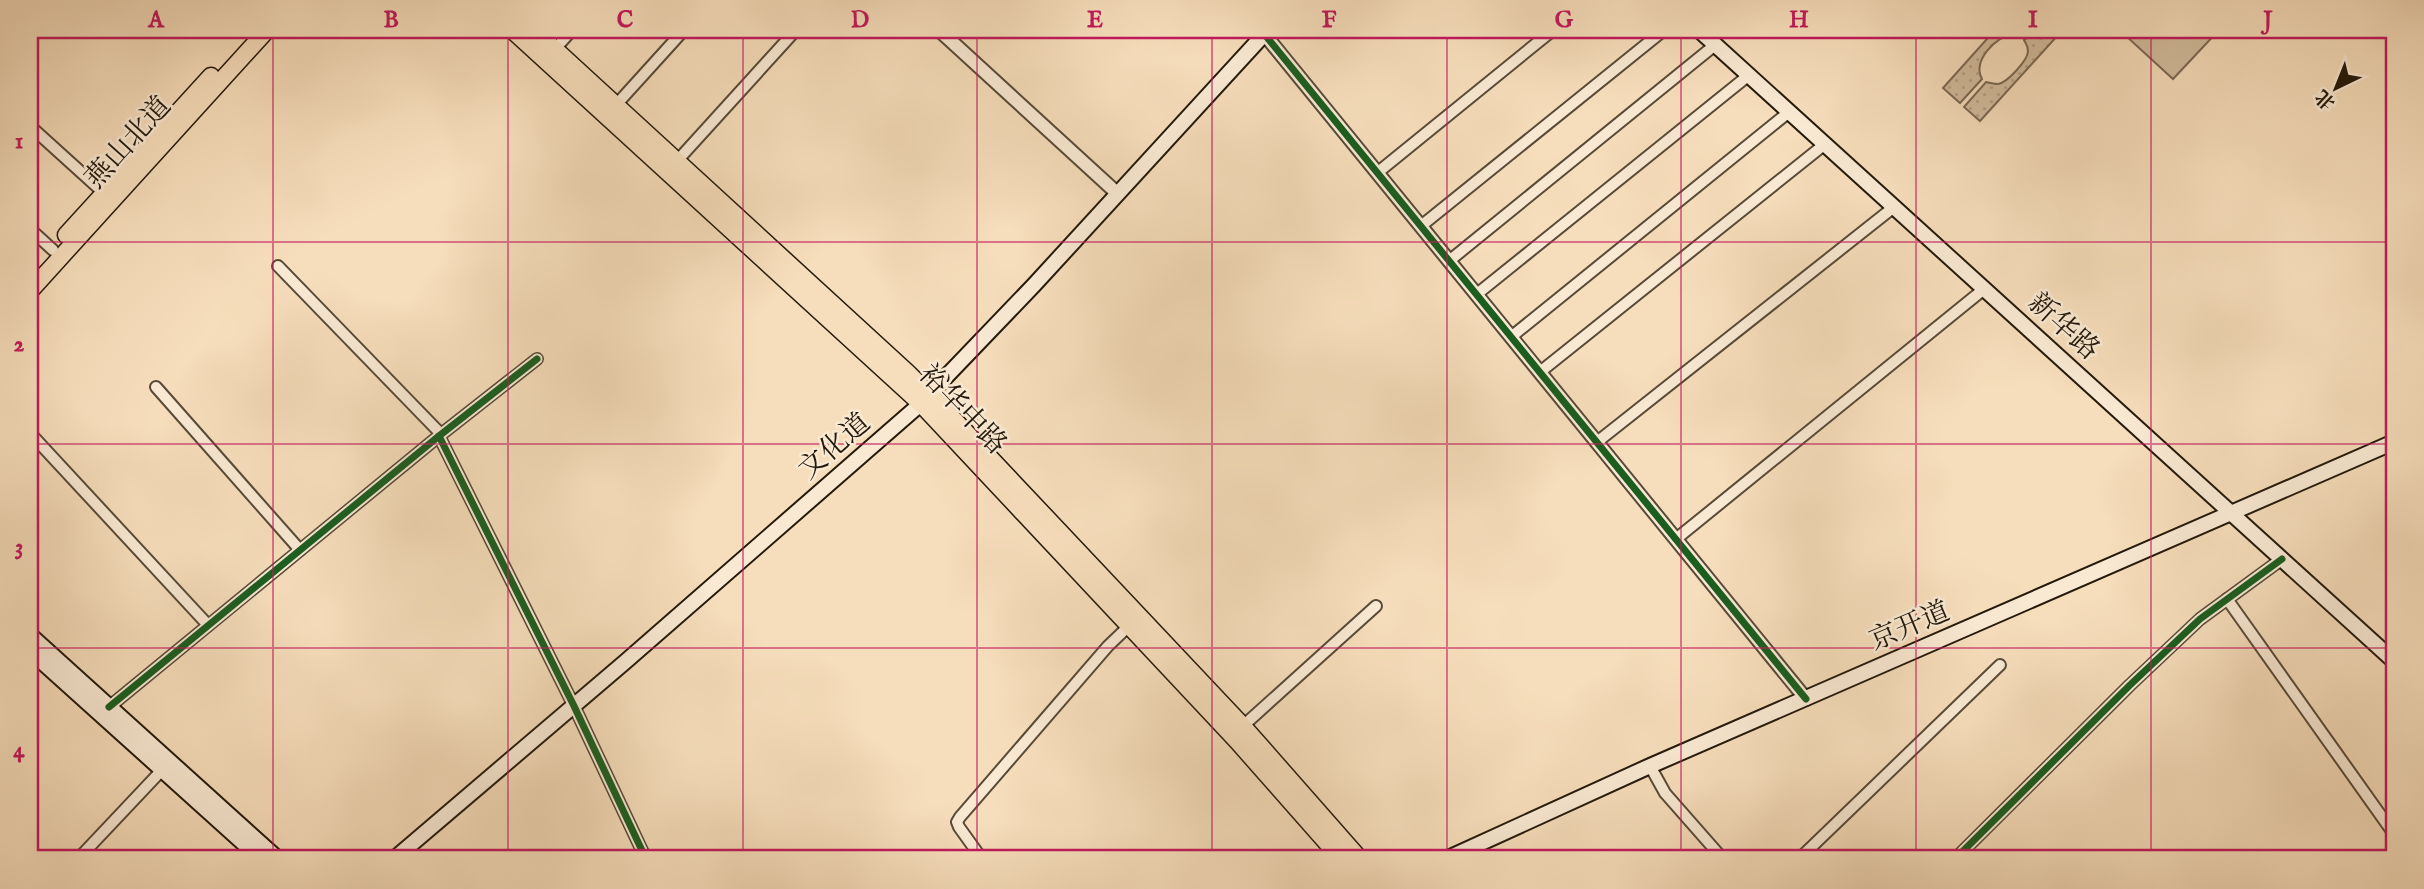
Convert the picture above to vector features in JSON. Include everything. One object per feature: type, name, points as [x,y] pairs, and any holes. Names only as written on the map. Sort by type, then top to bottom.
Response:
[{"type":"main road","name":"燕山北道","points":[[30,275],[252,30]]},
{"type":"main road","name":"燕山北道","points":[[30,291],[267,30]]},
{"type":"main road","name":"裕华中路","points":[[512,30],[925,399],[1341,859]]},
{"type":"main road","name":"裕华中路","points":[[534,30],[677,160],[1076,546],[1360,859]]},
{"type":"main road","name":"新华路","points":[[1699,30],[2394,661]]},
{"type":"main road","name":"文化道","points":[[394,859],[574,706],[925,399],[1118,194],[1265,31]]},
{"type":"main road","name":"京开道","points":[[1446,859],[1650,766],[2394,442]]},
{"type":"main road","points":[[30,635],[278,859]]},
{"type":"main road","points":[[30,650],[261,859]]},
{"type":"street","points":[[555,49],[572,30]]},
{"type":"street","points":[[616,105],[684,30]]},
{"type":"street","points":[[677,160],[796,30]]},
{"type":"street","points":[[939,30],[1118,194]]},
{"type":"street","points":[[1377,173],[1553,30]]},
{"type":"street","points":[[1421,226],[1664,30]]},
{"type":"street","points":[[1265,31],[1377,173],[1806,699]]},
{"type":"street","points":[[1449,261],[1715,45]]},
{"type":"street","points":[[1477,295],[1749,75]]},
{"type":"street","points":[[1511,337],[1789,112]]},
{"type":"street","points":[[30,126],[104,193]]},
{"type":"street","points":[[1540,372],[1825,144]]},
{"type":"street","points":[[1597,442],[1894,207]]},
{"type":"street","points":[[30,229],[52,250]]},
{"type":"street","points":[[278,266],[440,435],[574,706],[646,859]]},
{"type":"street","points":[[1676,539],[1984,289]]},
{"type":"street","points":[[109,707],[440,435],[537,359]]},
{"type":"street","points":[[156,387],[300,550]]},
{"type":"street","points":[[30,433],[208,625]]},
{"type":"street","points":[[1955,859],[2200,619],[2282,559]]},
{"type":"street","points":[[2227,599],[2394,834]]},
{"type":"street","points":[[1242,726],[1376,606]]},
{"type":"street","points":[[982,859],[958,827],[960,817],[1108,646],[1130,625]]},
{"type":"street","points":[[1799,859],[2000,665]]},
{"type":"street","points":[[1650,766],[1665,793],[1723,859]]},
{"type":"street","points":[[78,859],[162,770]]},
{"type":"shaded area","points":[[1995,30],[2027,30],[2021,36],[2014,33],[2007,35],[1993,44],[1980,64],[1982,79],[1960,103],[1943,88]]},
{"type":"shaded area","points":[[2034,30],[2055,30],[2059,34],[1980,121],[1964,107],[1986,82],[2002,83],[2016,70],[2027,55],[2028,48],[2024,40]]},
{"type":"shaded area","points":[[2131,30],[2219,30],[2173,79],[2126,36]]},
{"type":"cycle path","points":[[1261,30],[1806,699]]},
{"type":"cycle path","points":[[109,707],[537,359]]},
{"type":"cycle path","points":[[439,436],[574,706],[646,859]]},
{"type":"cycle path","points":[[1955,859],[2200,619],[2282,559]]}]
